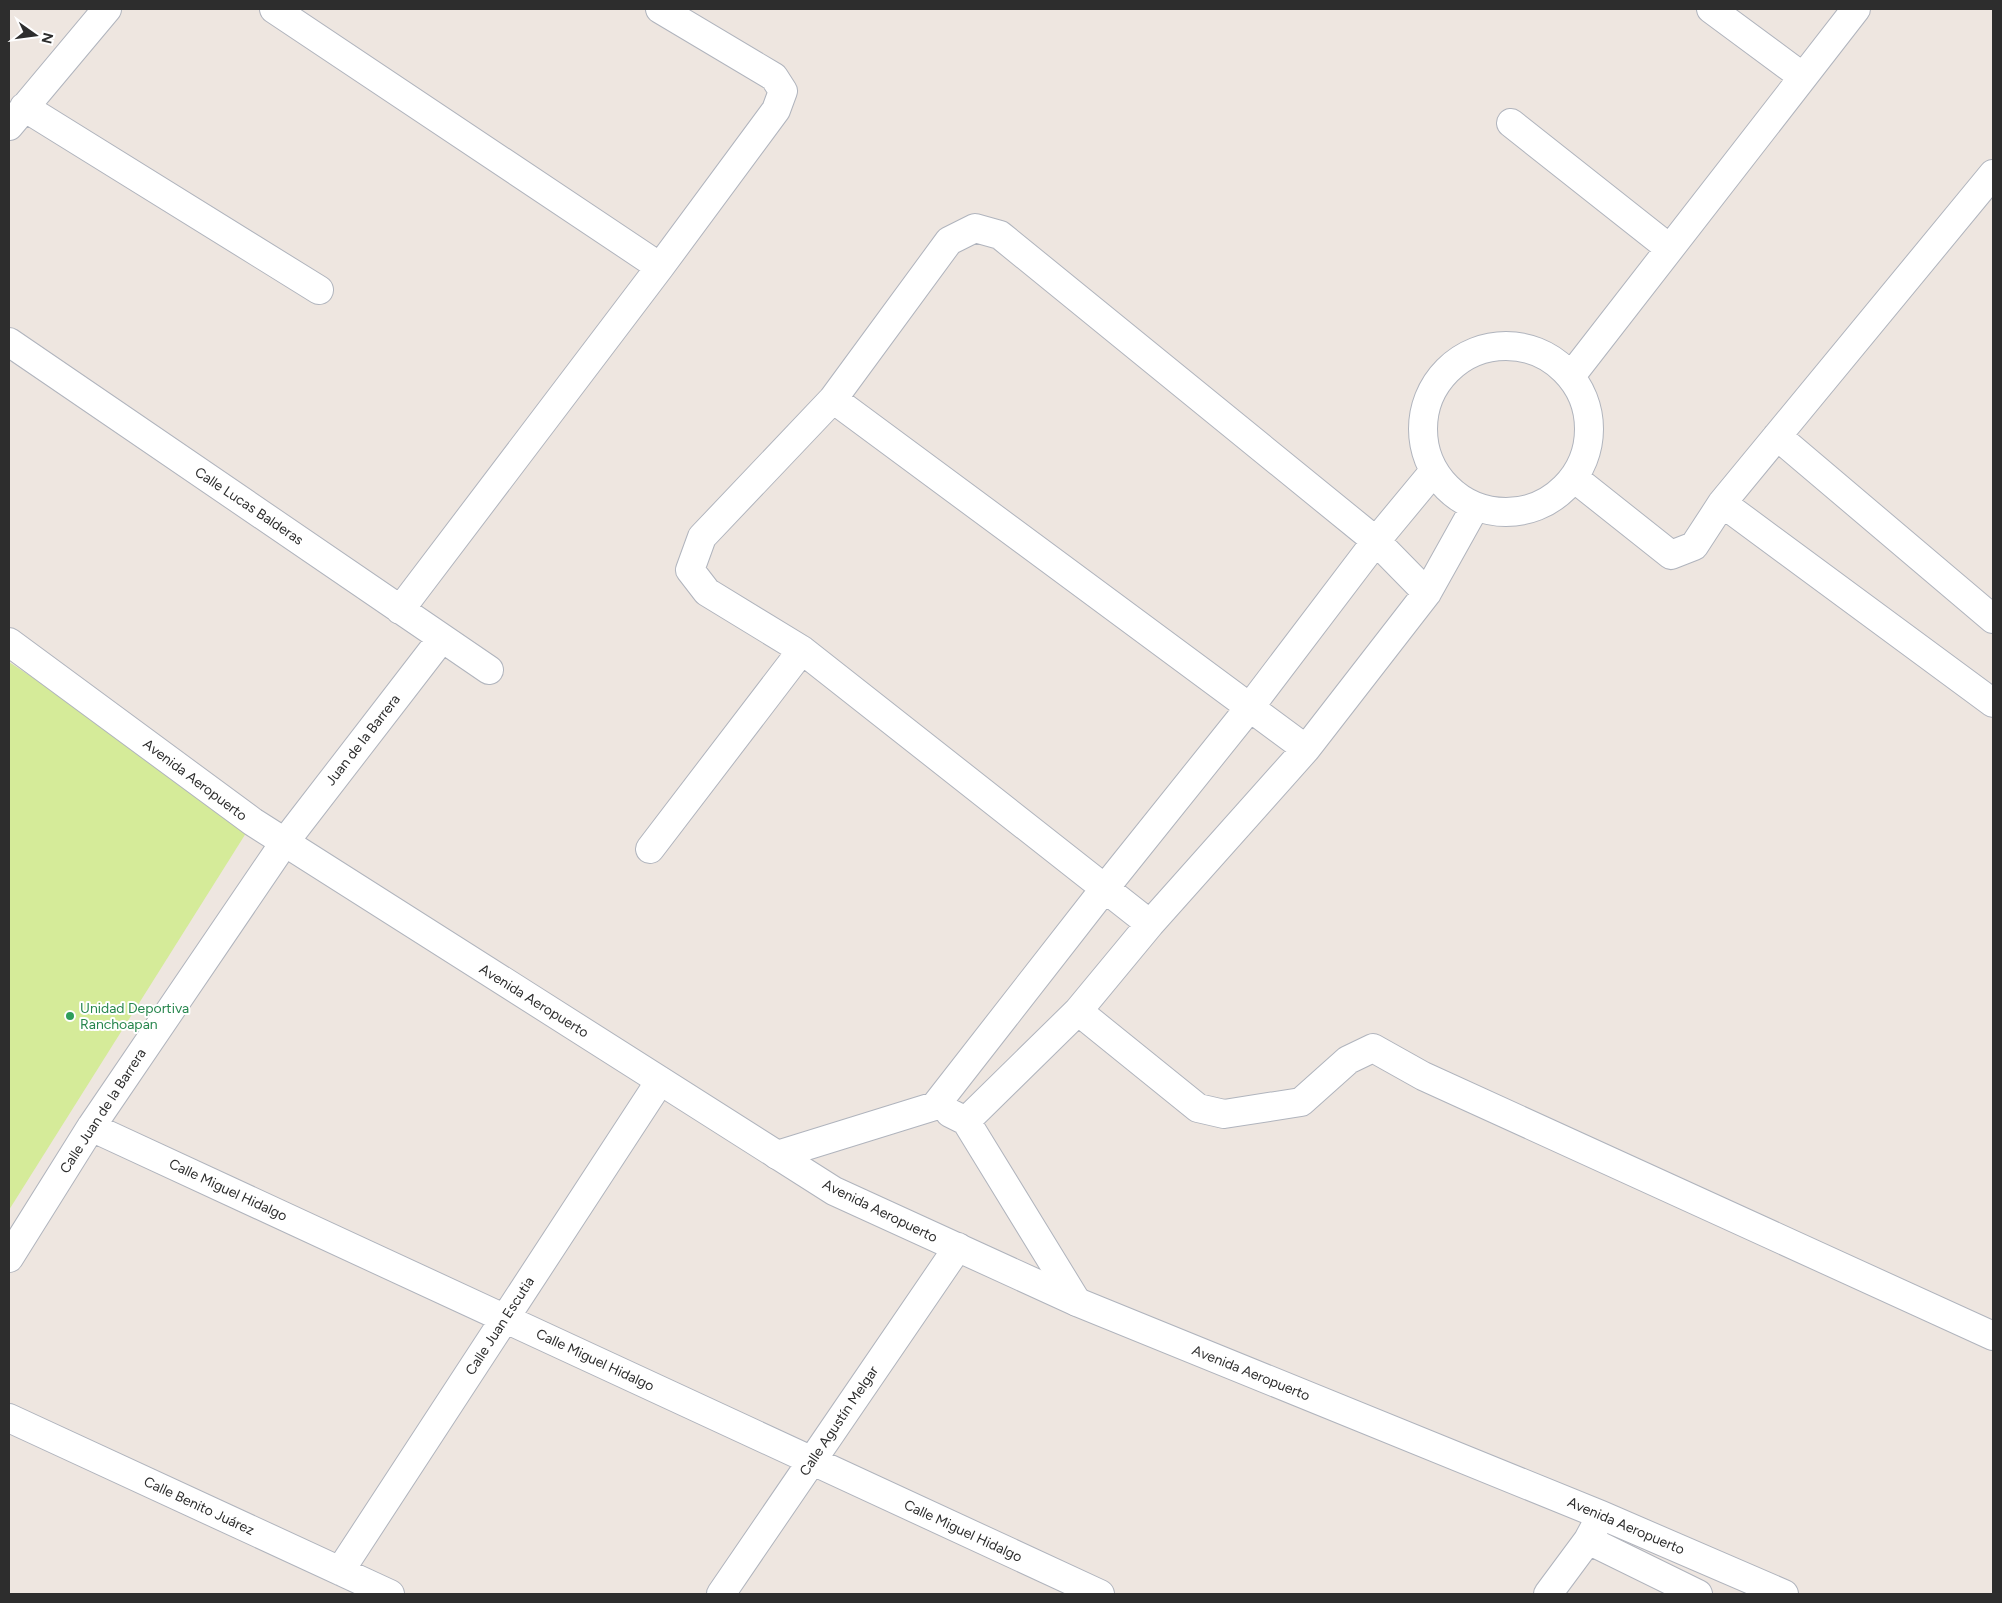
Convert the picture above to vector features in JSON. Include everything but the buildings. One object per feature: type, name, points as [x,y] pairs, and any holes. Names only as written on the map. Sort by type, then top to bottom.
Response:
[{"type":"street","points":[[107,9],[17,116],[320,290]]},
{"type":"street","points":[[274,9],[660,267]]},
{"type":"street","points":[[400,610],[660,267],[776,110],[783,91],[774,77],[660,9]]},
{"type":"street","points":[[1711,9],[1803,77]]},
{"type":"street","points":[[1571,376],[1856,9]]},
{"type":"street","points":[[1511,123],[1669,248]]},
{"type":"street","points":[[1574,478],[1671,555],[1694,546],[1722,503],[1993,174]]},
{"type":"street","points":[[1150,924],[802,650],[707,592],[690,570],[702,537],[833,398],[949,241],[975,228],[1000,235],[1376,541],[1427,593]]},
{"type":"street","name":"Calle Lucas Balderas","points":[[9,342],[490,670]]},
{"type":"street","points":[[1497,346],[1525,348],[1550,358],[1571,376],[1584,399],[1590,426],[1586,453],[1574,478],[1554,498],[1530,510],[1502,513],[1475,507],[1452,492],[1434,471],[1425,445],[1424,418],[1432,391],[1449,369],[1471,353],[1497,346]]},
{"type":"street","points":[[833,398],[1306,749]]},
{"type":"street","points":[[1777,436],[1993,619]]},
{"type":"street","points":[[777,1155],[935,1106],[1105,888],[1250,707],[1376,541],[1434,471]]},
{"type":"street","points":[[1722,503],[1993,703]]},
{"type":"street","points":[[966,1121],[1078,1011],[1150,924],[1306,749],[1427,593],[1475,507]]},
{"type":"street","name":"Juan de la Barrera","points":[[284,843],[442,638]]},
{"type":"street","name":"Avenida Aeropuerto","points":[[9,642],[284,843],[834,1191],[1077,1302],[1601,1515],[1784,1594]]},
{"type":"street","points":[[650,849],[802,650]]},
{"type":"street","name":"Calle Juan de la Barrera","points":[[9,1258],[91,1127],[284,843]]},
{"type":"street","points":[[1078,1011],[1198,1108],[1224,1114],[1301,1102],[1348,1060],[1373,1048],[1423,1076],[1993,1336]]},
{"type":"street","name":"Calle Juan Escutia","points":[[340,1571],[660,1081]]},
{"type":"street","points":[[935,1106],[966,1121],[1077,1302]]},
{"type":"street","name":"Calle Miguel Hidalgo","points":[[91,1127],[1100,1594]]},
{"type":"street","name":"Calle Agustín Melgar","points":[[721,1594],[958,1247]]},
{"type":"street","name":"Calle Benito Juárez","points":[[11,1425],[390,1594]]},
{"type":"street","points":[[1548,1594],[1588,1540],[1601,1515]]},
{"type":"street","points":[[1588,1540],[1698,1594]]},
{"type":"green space","name":"Unidad Deportiva Ranchoapan","points":[[9,662],[253,822],[9,1210]]},
{"type":"place","name":"Unidad Deportiva Ranchoapan","points":[[70,1016]]}]
